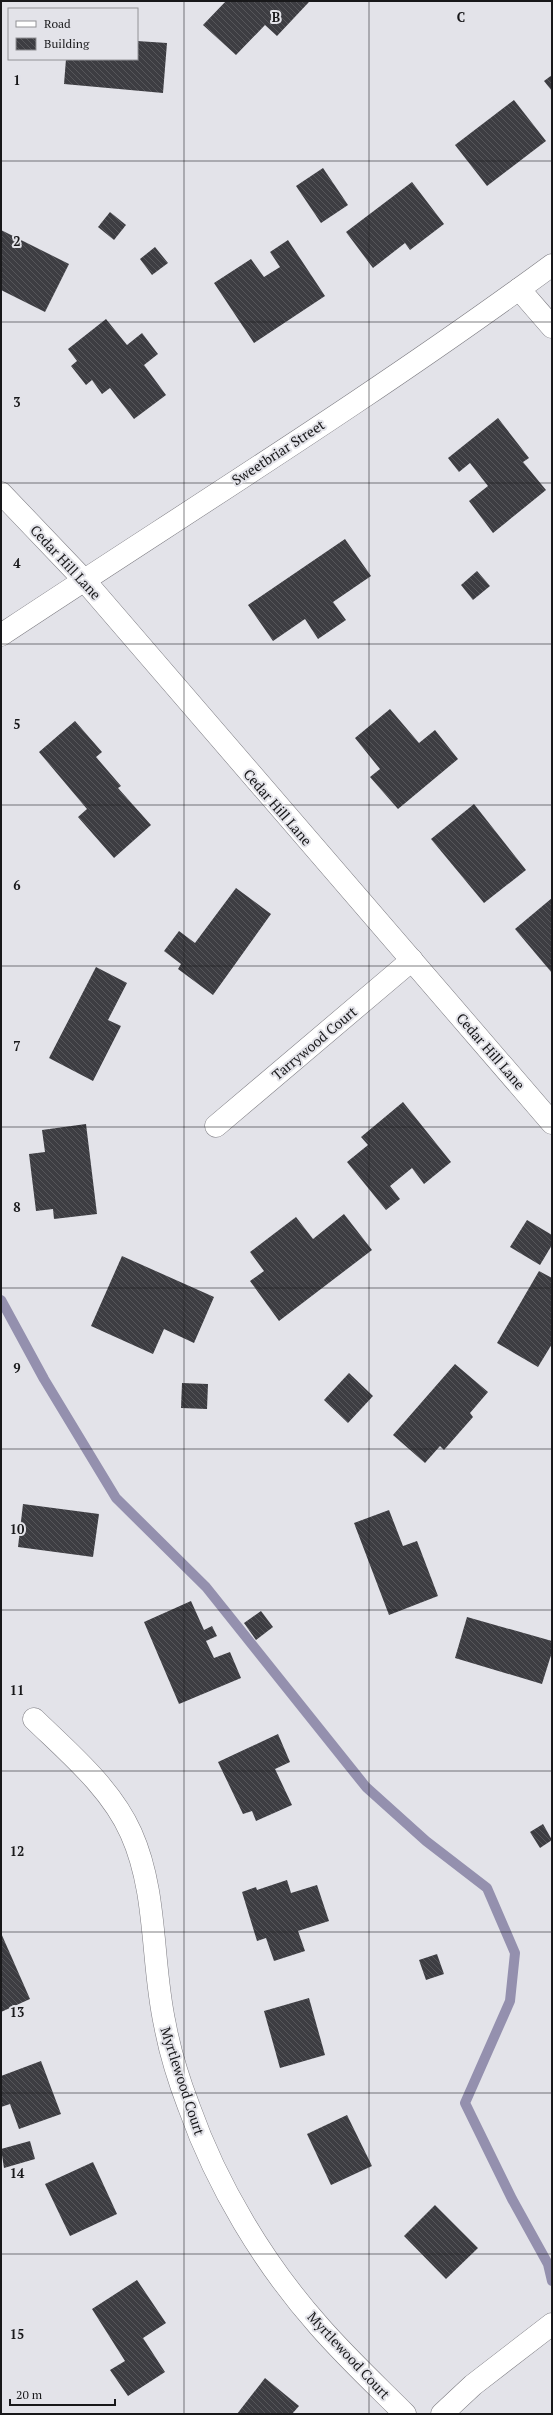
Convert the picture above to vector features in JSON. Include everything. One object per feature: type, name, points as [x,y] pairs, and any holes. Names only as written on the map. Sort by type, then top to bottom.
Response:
[{"type":"street","name":"Sweetbriar Street","points":[[1,635],[329,419],[552,265]]},
{"type":"street","points":[[519,289],[552,327]]},
{"type":"street","name":"Cedar Hill Lane","points":[[1,494],[84,580],[270,798],[552,1123]]},
{"type":"street","name":"Tarrywood Court","points":[[216,1126],[412,960]]},
{"type":"street","name":"Myrtlewood Court","points":[[34,1719],[87,1771],[113,1802],[130,1831],[143,1862],[164,2025],[189,2107],[218,2175],[241,2217],[275,2270],[319,2326],[405,2414]]},
{"type":"street","points":[[442,2414],[473,2385],[552,2324]]},
{"type":"building","points":[[226,1],[309,2],[277,36],[265,25],[236,55],[203,25]]},
{"type":"building","points":[[138,41],[167,43],[163,93],[64,84],[66,60],[138,60]]},
{"type":"building","points":[[552,75],[552,91],[544,81]]},
{"type":"building","points":[[514,100],[546,141],[487,186],[455,145]]},
{"type":"building","points":[[323,168],[348,205],[321,223],[296,186]]},
{"type":"building","points":[[412,182],[444,224],[410,250],[405,243],[373,268],[346,232]]},
{"type":"building","points":[[110,212],[126,225],[114,240],[98,227]]},
{"type":"building","points":[[1,230],[69,264],[45,312],[1,290]]},
{"type":"building","points":[[288,240],[325,296],[254,343],[214,283],[251,259],[264,277],[280,267],[270,252]]},
{"type":"building","points":[[155,247],[168,263],[152,275],[140,259]]},
{"type":"building","points":[[106,319],[127,345],[142,333],[158,354],[144,365],[166,395],[134,419],[110,388],[102,394],[92,380],[86,385],[71,366],[77,361],[68,349]]},
{"type":"building","points":[[498,418],[529,458],[523,462],[546,490],[493,533],[469,501],[488,486],[470,463],[459,472],[448,458]]},
{"type":"building","points":[[345,539],[371,576],[333,602],[346,620],[318,639],[305,619],[273,641],[248,605]]},
{"type":"building","points":[[477,571],[490,586],[473,600],[461,585]]},
{"type":"building","points":[[390,709],[419,743],[435,730],[458,759],[398,809],[370,777],[380,769],[355,738]]},
{"type":"building","points":[[75,721],[102,752],[96,757],[121,786],[118,788],[151,825],[114,858],[78,817],[87,809],[39,752]]},
{"type":"building","points":[[474,804],[526,870],[484,903],[431,839]]},
{"type":"building","points":[[236,888],[271,914],[213,995],[178,969],[181,964],[164,951],[179,931],[195,943]]},
{"type":"building","points":[[552,898],[552,973],[515,929]]},
{"type":"building","points":[[96,967],[127,983],[108,1020],[121,1026],[93,1081],[49,1058]]},
{"type":"building","points":[[403,1102],[451,1162],[424,1184],[412,1168],[390,1186],[400,1199],[386,1210],[347,1162],[368,1145],[361,1137]]},
{"type":"building","points":[[86,1124],[97,1214],[54,1219],[53,1209],[36,1211],[29,1154],[45,1152],[42,1130]]},
{"type":"building","points":[[344,1214],[372,1250],[279,1321],[250,1281],[264,1271],[250,1252],[296,1217],[313,1239]]},
{"type":"building","points":[[527,1220],[552,1235],[552,1245],[540,1265],[510,1247]]},
{"type":"building","points":[[122,1256],[214,1297],[194,1343],[164,1329],[153,1354],[91,1326]]},
{"type":"building","points":[[539,1271],[552,1278],[552,1344],[538,1367],[497,1343]]},
{"type":"building","points":[[455,1364],[488,1392],[470,1413],[473,1417],[444,1450],[440,1446],[425,1463],[393,1435]]},
{"type":"building","points":[[349,1373],[373,1396],[348,1423],[324,1400]]},
{"type":"building","points":[[182,1383],[208,1384],[207,1409],[181,1408]]},
{"type":"building","points":[[23,1504],[99,1514],[93,1557],[18,1547]]},
{"type":"building","points":[[389,1510],[403,1546],[417,1541],[438,1596],[389,1615],[354,1523]]},
{"type":"building","points":[[191,1601],[204,1630],[212,1626],[217,1636],[206,1641],[214,1658],[230,1652],[241,1678],[179,1704],[144,1622]]},
{"type":"building","points":[[261,1611],[273,1627],[256,1640],[244,1623]]},
{"type":"building","points":[[467,1617],[552,1641],[552,1652],[542,1684],[455,1658]]},
{"type":"building","points":[[278,1734],[290,1762],[275,1769],[292,1805],[256,1821],[252,1811],[243,1814],[218,1762]]},
{"type":"building","points":[[543,1824],[552,1840],[540,1848],[530,1832]]},
{"type":"building","points":[[287,1880],[291,1893],[317,1885],[329,1921],[298,1931],[305,1951],[274,1961],[266,1938],[257,1941],[242,1892],[256,1887],[257,1890]]},
{"type":"building","points":[[1,1933],[30,1999],[1,2012]]},
{"type":"building","points":[[437,1954],[444,1974],[426,1980],[419,1960]]},
{"type":"building","points":[[309,1998],[325,2055],[280,2068],[264,2011]]},
{"type":"building","points":[[41,2061],[61,2114],[19,2129],[10,2104],[1,2107],[1,2076]]},
{"type":"building","points":[[347,2115],[372,2166],[331,2185],[307,2134]]},
{"type":"building","points":[[30,2141],[35,2159],[4,2168],[1,2149]]},
{"type":"building","points":[[93,2162],[117,2214],[70,2236],[45,2184]]},
{"type":"building","points":[[435,2205],[478,2248],[446,2279],[404,2236]]},
{"type":"building","points":[[137,2280],[166,2323],[143,2338],[165,2372],[128,2396],[110,2370],[125,2361],[92,2309]]},
{"type":"building","points":[[265,2378],[299,2406],[292,2414],[237,2414]]},
{"type":"waterway","points":[[1,1300],[44,1379],[116,1498],[206,1587],[366,1787],[426,1841],[487,1888],[515,1953],[510,2001],[465,2103],[512,2199],[548,2264],[552,2281]]}]
